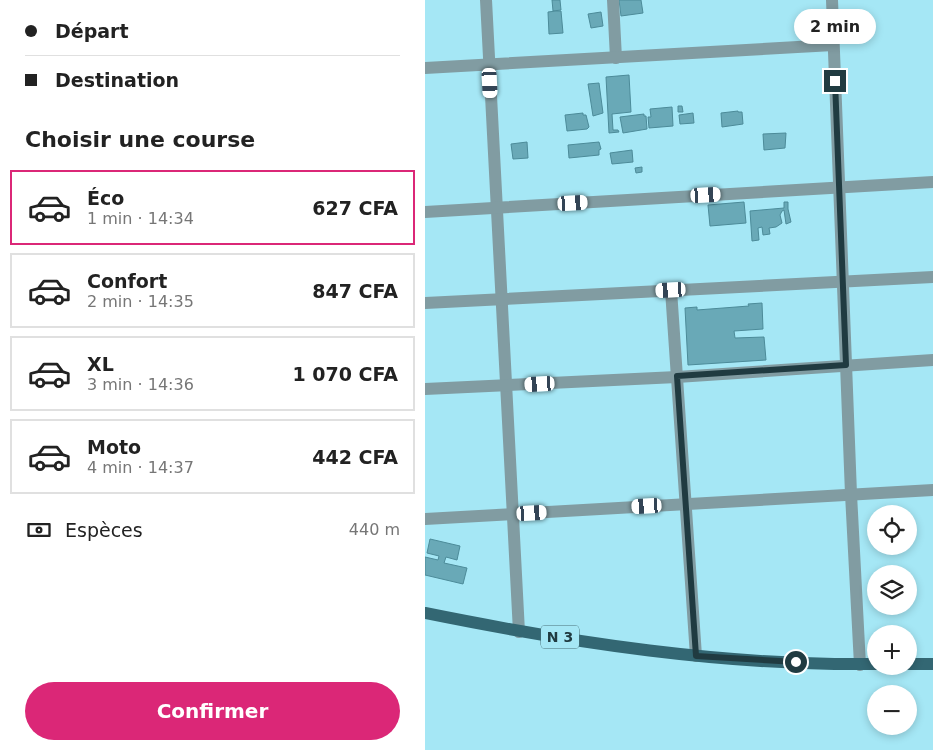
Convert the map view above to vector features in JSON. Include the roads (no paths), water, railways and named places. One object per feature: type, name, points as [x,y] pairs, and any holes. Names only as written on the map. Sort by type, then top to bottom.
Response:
[{"type":"main road","name":"N 3","points":[[425,613],[519,632],[696,656],[867,665]]},
{"type":"main road","points":[[917,664],[933,664]]},
{"type":"street","points":[[486,0],[519,632]]},
{"type":"street","points":[[613,0],[616,58]]},
{"type":"street","points":[[832,0],[851,494],[860,665]]},
{"type":"street","points":[[425,68],[833,45]]},
{"type":"street","points":[[425,212],[933,182]]},
{"type":"street","points":[[425,303],[933,277]]},
{"type":"street","points":[[671,290],[696,656]]},
{"type":"street","points":[[425,390],[933,360]]},
{"type":"street","points":[[425,519],[933,490]]}]
